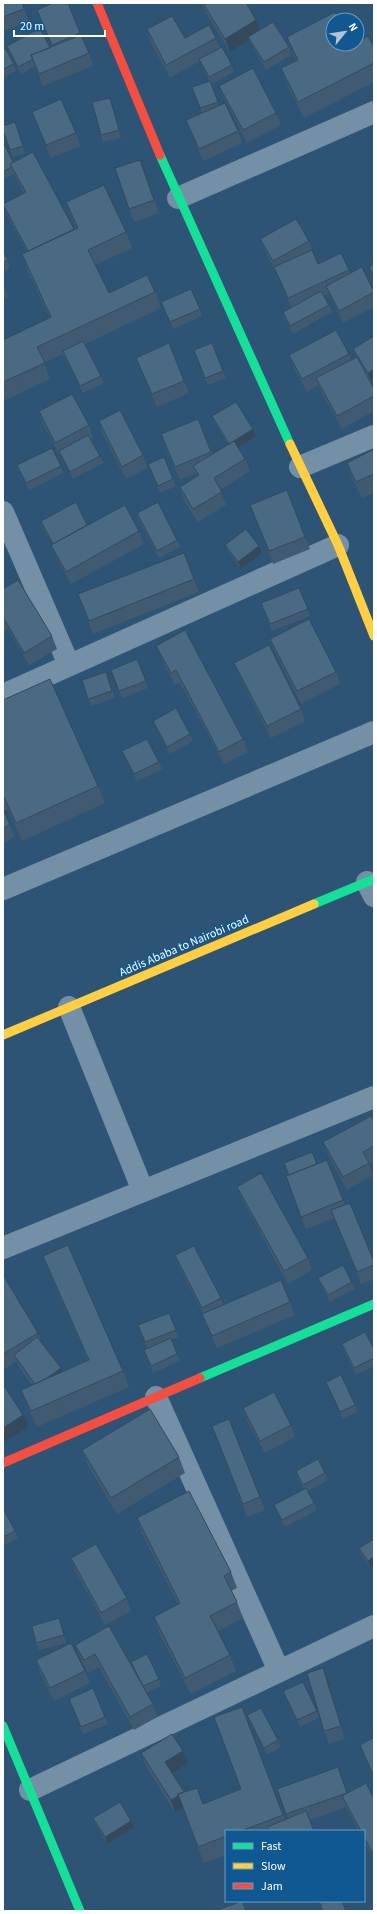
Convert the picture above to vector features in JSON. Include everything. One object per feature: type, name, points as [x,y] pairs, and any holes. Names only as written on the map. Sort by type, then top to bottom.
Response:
[{"type":"main road","points":[[97,3],[178,198],[300,467],[338,545],[374,636]]},
{"type":"main road","name":"Addis Ababa to Nairobi road","points":[[3,1035],[372,886]]},
{"type":"main road","points":[[3,1463],[374,1304]]},
{"type":"main road","points":[[6,1741],[30,1790],[80,1911]]},
{"type":"street","points":[[178,198],[374,112]]},
{"type":"street","points":[[300,467],[374,436]]},
{"type":"street","points":[[3,512],[69,665]]},
{"type":"street","points":[[3,695],[338,545]]},
{"type":"street","points":[[3,889],[374,732]]},
{"type":"street","points":[[68,1008],[143,1191]]},
{"type":"street","points":[[3,1248],[374,1097]]},
{"type":"street","points":[[156,1397],[279,1672]]},
{"type":"street","points":[[30,1790],[374,1626]]},
{"type":"building","points":[[3,3],[22,3],[24,9],[3,17]]},
{"type":"building","points":[[53,3],[68,3],[80,33],[52,45],[37,10]]},
{"type":"building","points":[[203,3],[246,3],[256,20],[225,39]]},
{"type":"building","points":[[172,16],[185,38],[209,25],[216,38],[166,65],[147,29]]},
{"type":"building","points":[[325,17],[325,52],[365,52],[365,38],[368,36],[374,47],[374,63],[298,102],[281,68],[298,60],[287,37]]},
{"type":"building","points":[[273,22],[289,47],[264,62],[248,37]]},
{"type":"building","points":[[40,28],[50,48],[31,55],[33,59],[18,67],[7,46]]},
{"type":"building","points":[[81,35],[89,53],[39,74],[31,55]]},
{"type":"building","points":[[222,47],[232,65],[209,77],[199,59]]},
{"type":"building","points":[[5,48],[14,64],[3,69],[3,49]]},
{"type":"building","points":[[253,68],[276,113],[243,130],[219,86]]},
{"type":"building","points":[[210,81],[218,102],[200,108],[192,87]]},
{"type":"building","points":[[110,98],[119,130],[101,135],[92,102]]},
{"type":"building","points":[[61,99],[76,133],[46,145],[32,112]]},
{"type":"building","points":[[225,103],[238,131],[199,149],[186,120]]},
{"type":"building","points":[[15,122],[23,146],[10,150],[3,126]]},
{"type":"building","points":[[3,142],[13,162],[10,164],[11,167],[3,172]]},
{"type":"building","points":[[33,152],[74,229],[28,251],[3,204],[26,192],[10,164]]},
{"type":"building","points":[[140,160],[154,200],[129,209],[115,168]]},
{"type":"building","points":[[104,185],[126,232],[88,250],[109,293],[147,275],[155,292],[37,347],[45,363],[3,382],[3,340],[51,317],[22,254],[78,228],[66,202]]},
{"type":"building","points":[[296,219],[309,241],[273,261],[260,239]]},
{"type":"building","points":[[312,250],[318,264],[341,253],[349,270],[288,298],[274,267]]},
{"type":"building","points":[[3,251],[8,260],[3,263]]},
{"type":"building","points":[[374,264],[374,276],[369,267]]},
{"type":"building","points":[[362,267],[374,292],[339,311],[326,286]]},
{"type":"building","points":[[191,289],[200,309],[170,322],[161,302]]},
{"type":"building","points":[[321,291],[329,305],[290,326],[283,312]]},
{"type":"building","points":[[336,330],[349,354],[302,379],[289,355]]},
{"type":"building","points":[[374,336],[374,369],[368,373],[353,349]]},
{"type":"building","points":[[83,341],[101,376],[80,386],[63,351]]},
{"type":"building","points":[[169,343],[184,381],[152,394],[136,358]]},
{"type":"building","points":[[212,343],[223,371],[205,378],[194,350]]},
{"type":"building","points":[[357,357],[374,389],[374,396],[337,416],[316,378]]},
{"type":"building","points":[[72,394],[89,425],[55,443],[39,411]]},
{"type":"building","points":[[236,402],[253,429],[229,444],[212,416]]},
{"type":"building","points":[[120,410],[143,455],[122,467],[99,421]]},
{"type":"building","points":[[198,419],[211,452],[175,467],[161,434]]},
{"type":"building","points":[[88,435],[100,456],[70,472],[59,451]]},
{"type":"building","points":[[234,441],[245,459],[214,478],[222,492],[193,509],[180,487],[199,475],[193,466]]},
{"type":"building","points":[[52,448],[61,466],[26,483],[17,465]]},
{"type":"building","points":[[374,449],[374,474],[356,482],[347,463]]},
{"type":"building","points":[[164,457],[173,479],[158,486],[148,464]]},
{"type":"building","points":[[287,490],[305,537],[269,551],[250,505]]},
{"type":"building","points":[[76,502],[87,525],[53,544],[41,521]]},
{"type":"building","points":[[158,502],[177,540],[157,551],[137,513]]},
{"type":"building","points":[[125,505],[139,531],[66,572],[51,545]]},
{"type":"building","points":[[246,529],[259,546],[238,562],[225,545]]},
{"type":"building","points":[[184,553],[194,579],[89,621],[78,594]]},
{"type":"building","points":[[18,580],[52,636],[24,653],[3,617],[3,589]]},
{"type":"building","points":[[299,588],[308,609],[270,624],[261,603]]},
{"type":"building","points":[[309,619],[336,672],[297,691],[270,639]]},
{"type":"building","points":[[185,630],[243,739],[219,752],[176,670],[171,673],[156,646]]},
{"type":"building","points":[[269,645],[301,709],[267,726],[234,663]]},
{"type":"building","points":[[137,659],[146,681],[119,691],[111,670]]},
{"type":"building","points":[[106,672],[112,691],[88,699],[82,680]]},
{"type":"building","points":[[50,679],[98,786],[16,823],[3,795],[3,700]]},
{"type":"building","points":[[176,708],[190,734],[167,747],[153,721]]},
{"type":"building","points":[[147,739],[159,762],[134,774],[122,751]]},
{"type":"building","points":[[3,808],[10,825],[3,828]]},
{"type":"building","points":[[371,1116],[374,1121],[374,1146],[363,1152],[369,1163],[343,1177],[323,1142]]},
{"type":"building","points":[[312,1152],[317,1164],[289,1175],[284,1163]]},
{"type":"building","points":[[327,1160],[343,1200],[301,1217],[286,1176]]},
{"type":"building","points":[[261,1173],[308,1258],[284,1271],[237,1187]]},
{"type":"building","points":[[350,1203],[374,1262],[374,1265],[357,1272],[331,1210]]},
{"type":"building","points":[[68,1245],[123,1371],[31,1411],[21,1390],[89,1360],[43,1256]]},
{"type":"building","points":[[194,1246],[221,1298],[202,1308],[175,1255]]},
{"type":"building","points":[[343,1265],[352,1282],[328,1295],[318,1278]]},
{"type":"building","points":[[3,1275],[38,1333],[3,1354]]},
{"type":"building","points":[[281,1280],[290,1302],[212,1336],[202,1314]]},
{"type":"building","points":[[169,1313],[176,1330],[145,1342],[138,1325]]},
{"type":"building","points":[[365,1332],[374,1349],[374,1358],[354,1368],[342,1344]]},
{"type":"building","points":[[37,1337],[61,1368],[35,1384],[14,1355]]},
{"type":"building","points":[[171,1338],[177,1354],[151,1366],[144,1350]]},
{"type":"building","points":[[341,1375],[355,1405],[340,1412],[326,1382]]},
{"type":"building","points":[[3,1384],[23,1415],[3,1428]]},
{"type":"building","points":[[274,1392],[291,1425],[260,1441],[243,1408]]},
{"type":"building","points":[[150,1409],[179,1457],[111,1498],[82,1450]]},
{"type":"building","points":[[229,1419],[260,1497],[243,1504],[212,1426]]},
{"type":"building","points":[[318,1459],[325,1473],[303,1485],[296,1471]]},
{"type":"building","points":[[306,1488],[314,1503],[282,1520],[274,1505]]},
{"type":"building","points":[[189,1491],[231,1572],[224,1576],[237,1602],[210,1616],[230,1655],[185,1678],[154,1617],[180,1603],[137,1518]]},
{"type":"building","points":[[3,1508],[15,1531],[3,1537]]},
{"type":"building","points":[[374,1539],[374,1557],[368,1561],[359,1548]]},
{"type":"building","points":[[96,1544],[127,1598],[101,1613],[71,1558]]},
{"type":"building","points":[[59,1618],[64,1635],[36,1643],[32,1626]]},
{"type":"building","points":[[109,1626],[153,1704],[130,1717],[95,1654],[84,1660],[75,1645]]},
{"type":"building","points":[[71,1643],[85,1671],[50,1688],[36,1660]]},
{"type":"building","points":[[147,1654],[159,1679],[143,1686],[131,1662]]},
{"type":"building","points":[[323,1668],[341,1726],[324,1731],[307,1673]]},
{"type":"building","points":[[303,1682],[317,1711],[297,1720],[283,1691]]},
{"type":"building","points":[[93,1688],[105,1717],[81,1727],[69,1699]]},
{"type":"building","points":[[242,1707],[283,1815],[244,1830],[225,1830],[225,1836],[198,1847],[178,1794],[197,1788],[203,1804],[241,1789],[214,1717]]},
{"type":"building","points":[[261,1708],[278,1740],[264,1748],[247,1715]]},
{"type":"building","points":[[172,1734],[183,1751],[165,1762],[184,1792],[178,1794],[178,1796],[171,1800],[141,1753]]},
{"type":"building","points":[[373,1738],[374,1773],[373,1774],[360,1745]]},
{"type":"building","points":[[338,1767],[347,1793],[286,1814],[277,1789]]},
{"type":"building","points":[[366,1783],[374,1799],[374,1855],[365,1839],[365,1830],[360,1830],[342,1796]]},
{"type":"building","points":[[120,1802],[131,1821],[105,1837],[93,1818]]},
{"type":"building","points":[[306,1811],[314,1830],[268,1830],[267,1827]]},
{"type":"building","points":[[242,1902],[246,1911],[215,1911]]},
{"type":"building","points":[[319,1902],[342,1902],[346,1911],[323,1911]]},
{"type":"traffic: fast","points":[[160,155],[290,444]]},
{"type":"traffic: fast","points":[[314,904],[374,879]]},
{"type":"traffic: fast","points":[[200,1378],[374,1304]]},
{"type":"traffic: fast","points":[[3,1726],[80,1911]]},
{"type":"traffic: slow","points":[[290,444],[338,545],[374,636]]},
{"type":"traffic: slow","points":[[3,1035],[314,904]]},
{"type":"traffic: jam","points":[[97,3],[160,155]]},
{"type":"traffic: jam","points":[[3,1463],[200,1378]]}]
